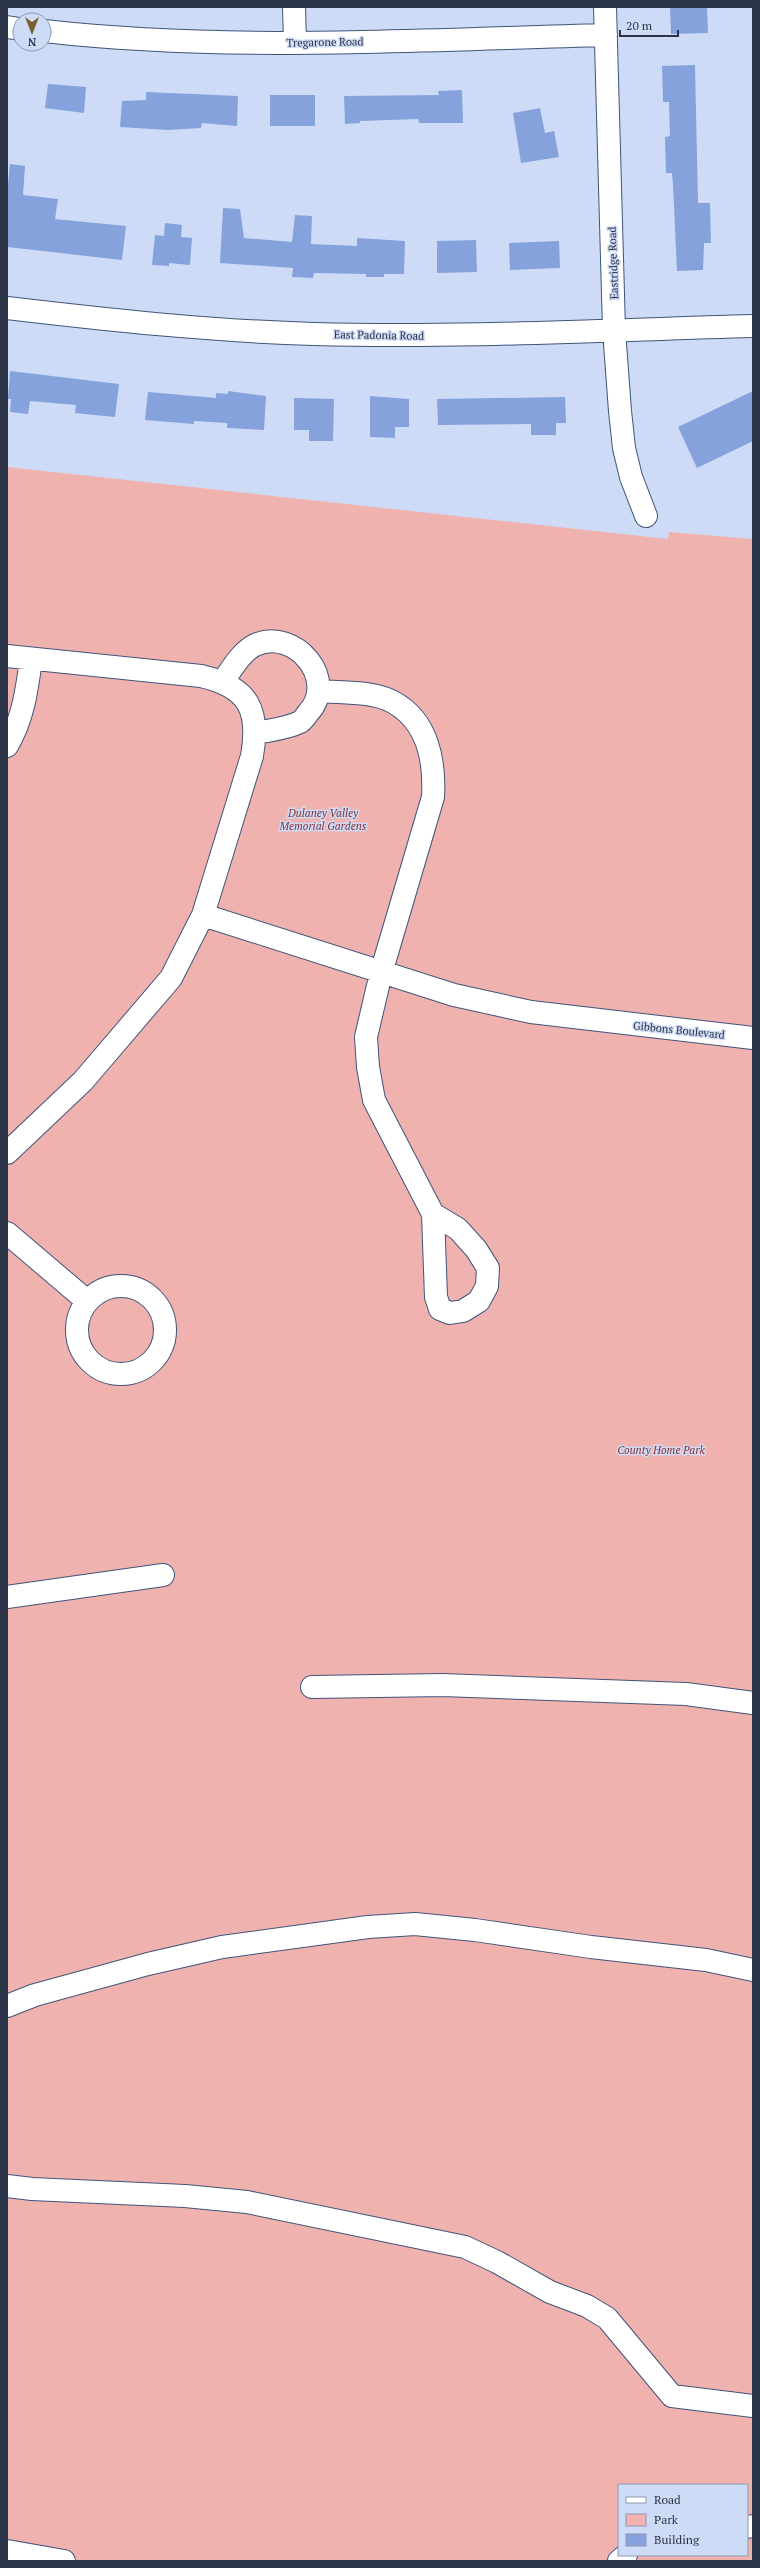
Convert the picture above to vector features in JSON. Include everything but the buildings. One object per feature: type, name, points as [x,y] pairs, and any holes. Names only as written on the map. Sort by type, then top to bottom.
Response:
[{"type":"street","points":[[294,7],[295,43]]},
{"type":"street","name":"Eastridge Road","points":[[605,7],[614,330],[624,448],[631,477],[646,516]]},
{"type":"street","name":"Tregarone Road","points":[[52,33],[116,39],[198,43],[295,43],[606,35]]},
{"type":"street","name":"East Padonia Road","points":[[7,308],[190,327],[312,334],[436,335],[753,326]]},
{"type":"street","points":[[223,681],[240,657],[255,645],[277,641],[294,647],[307,657],[316,670],[320,691],[314,707],[301,721],[256,733]]},
{"type":"street","points":[[7,656],[201,676],[223,681],[243,696],[254,716],[256,733],[252,756],[203,915],[171,978],[139,1018],[83,1080],[7,1152]]},
{"type":"street","points":[[7,746],[18,726],[26,696],[31,659]]},
{"type":"street","points":[[320,691],[370,696],[393,702],[409,714],[422,732],[430,751],[434,770],[433,797],[381,973],[366,1037],[368,1067],[374,1100],[433,1214]]},
{"type":"street","name":"Gibbons Boulevard","points":[[203,915],[381,973],[454,995],[531,1012],[604,1022],[753,1038]]},
{"type":"street","points":[[7,1233],[87,1301]]},
{"type":"street","points":[[116,1286],[128,1286],[150,1296],[161,1311],[166,1329],[164,1342],[157,1356],[137,1372],[126,1374],[107,1372],[96,1367],[87,1358],[79,1345],[77,1331],[78,1318],[87,1301],[100,1291],[116,1286]]},
{"type":"street","points":[[7,1597],[163,1575]]},
{"type":"street","points":[[312,1687],[397,1684],[545,1688],[686,1694],[753,1702]]},
{"type":"street","points":[[7,2006],[50,1991],[222,1947],[376,1926],[415,1924],[475,1930],[591,1948],[706,1960],[753,1970]]},
{"type":"street","points":[[7,2186],[32,2190],[184,2196],[248,2202],[465,2247],[497,2262],[550,2292],[587,2306],[607,2318],[672,2396],[753,2406]]},
{"type":"street","points":[[7,2551],[64,2561]]},
{"type":"green space","points":[[7,467],[668,539],[669,532],[753,539],[753,2561],[7,2561]]},
{"type":"park label","name":"Dulaney Valley Memorial Gardens","points":[[323,819]]},
{"type":"park label","name":"County Home Park","points":[[661,1450]]}]
